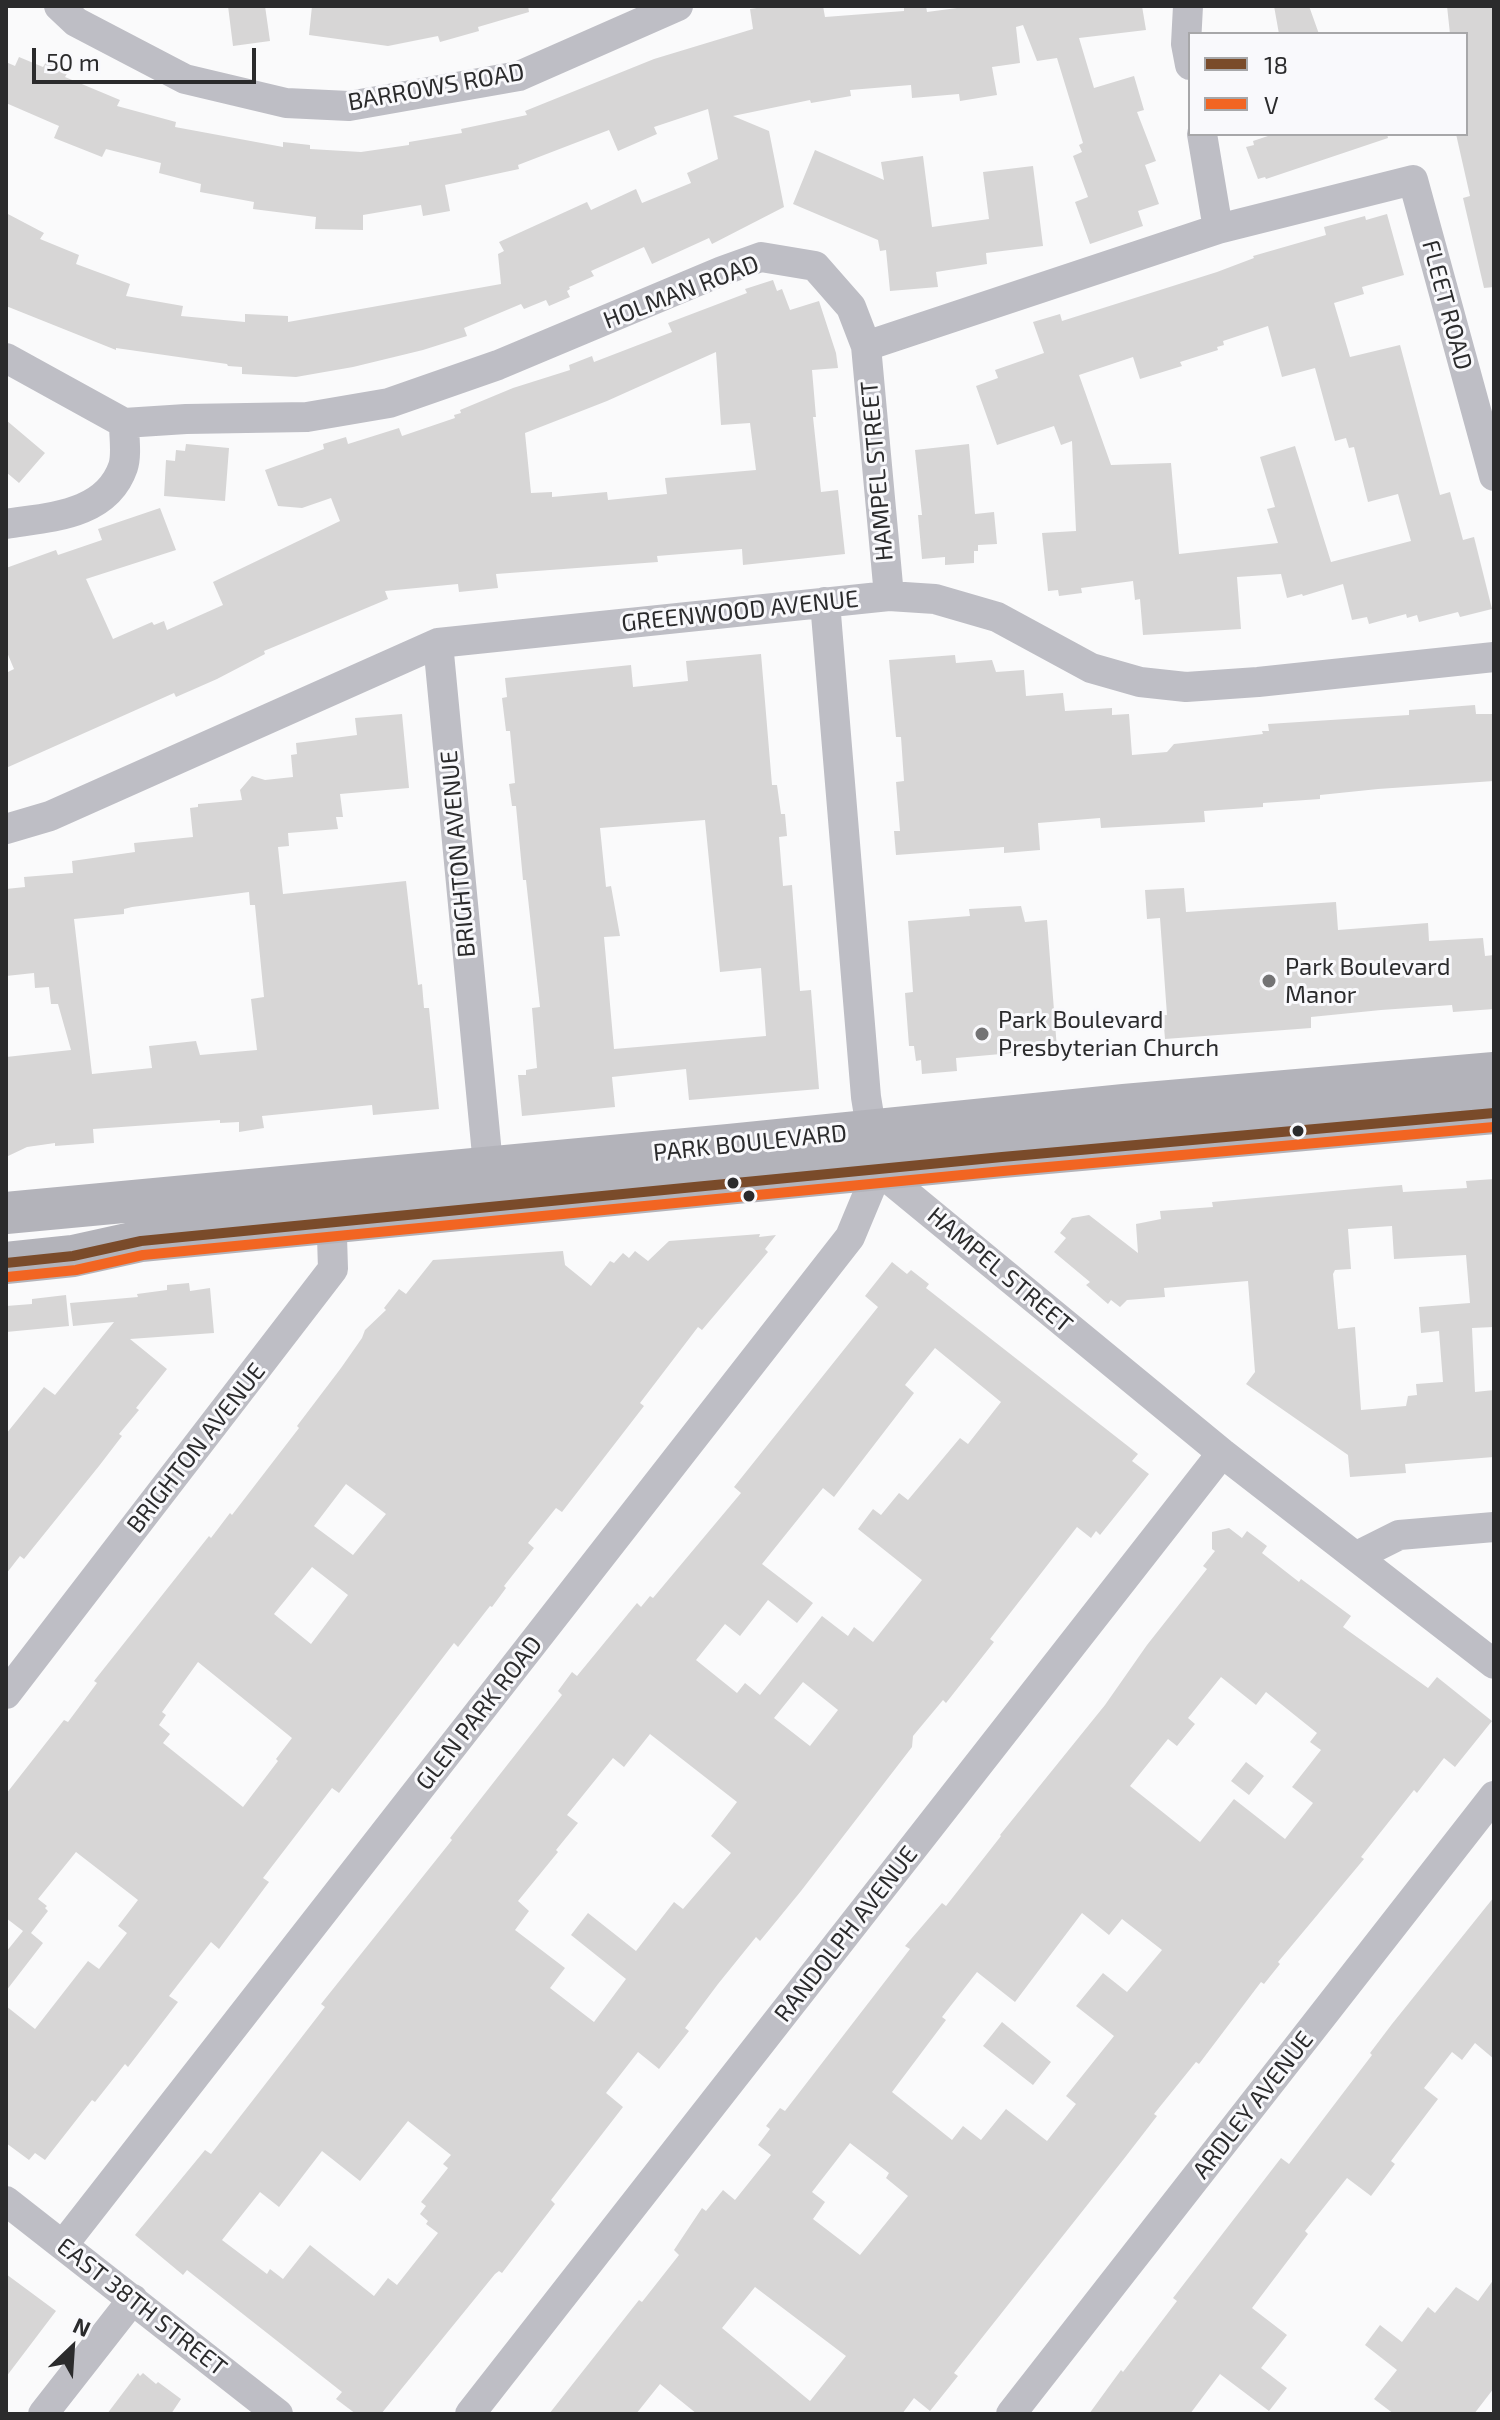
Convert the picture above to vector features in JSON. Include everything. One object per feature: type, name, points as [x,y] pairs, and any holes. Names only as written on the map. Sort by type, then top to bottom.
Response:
[{"type":"main road","name":"PARK BOULEVARD","points":[[875,1151],[899,1126],[1494,1073]]},
{"type":"main road","name":"PARK BOULEVARD","points":[[6,1213],[331,1203],[875,1151],[1494,1113]]},
{"type":"main road","name":"PARK BOULEVARD","points":[[6,1263],[73,1256],[331,1203]]},
{"type":"street","name":"BARROWS ROAD","points":[[59,6],[76,22],[185,79],[286,103],[349,106],[519,76],[678,6]]},
{"type":"street","points":[[1188,6],[1188,54]]},
{"type":"street","points":[[866,346],[1218,229],[1202,136]]},
{"type":"street","name":"FLEET ROAD","points":[[1218,229],[1413,180],[1494,476]]},
{"type":"street","name":"HOLMAN ROAD","points":[[124,423],[307,417],[389,403],[498,365],[761,257],[815,266],[851,307],[866,346]]},
{"type":"street","name":"HAMPEL STREET","points":[[866,346],[889,596]]},
{"type":"street","points":[[6,358],[124,423],[123,466],[109,493],[73,513],[6,524]]},
{"type":"street","name":"GREENWOOD AVENUE","points":[[6,829],[50,816],[438,643],[889,596],[935,599],[997,617],[1091,668],[1140,682],[1186,687],[1494,657]]},
{"type":"street","points":[[825,602],[866,1097],[875,1151]]},
{"type":"street","name":"BRIGHTON AVENUE","points":[[438,643],[490,1188]]},
{"type":"street","name":"HAMPEL STREET","points":[[875,1151],[1222,1453],[1494,1664]]},
{"type":"street","name":"GLEN PARK ROAD","points":[[63,2245],[850,1237],[875,1151]]},
{"type":"street","name":"BRIGHTON AVENUE","points":[[6,1694],[333,1269],[331,1203]]},
{"type":"street","name":"RANDOLPH AVENUE","points":[[470,2414],[1222,1453]]},
{"type":"street","points":[[1357,1556],[1399,1535],[1494,1527]]},
{"type":"street","name":"ARDLEY AVENUE","points":[[1011,2414],[1494,1796]]},
{"type":"street","name":"EAST 38TH STREET","points":[[6,2201],[278,2414]]},
{"type":"street","points":[[43,2414],[133,2299]]},
{"type":"building","points":[[228,6],[265,6],[270,41],[233,46]]},
{"type":"building","points":[[312,6],[528,6],[529,12],[440,42],[438,36],[388,46],[309,35]]},
{"type":"building","points":[[823,6],[825,17],[904,11],[904,6],[926,6],[927,12],[972,6],[1142,6],[1146,30],[1079,38],[1094,88],[1134,76],[1144,110],[1137,112],[1156,161],[1145,165],[1159,204],[1138,211],[1143,226],[1090,244],[1075,202],[1088,197],[1073,156],[1082,152],[1079,145],[1083,143],[1057,58],[1037,61],[1023,25],[1016,27],[1020,63],[992,67],[997,95],[960,101],[959,94],[912,98],[911,85],[850,90],[851,96],[811,103],[810,100],[733,116],[769,131],[784,207],[712,244],[709,238],[652,264],[644,247],[591,271],[594,276],[569,287],[570,297],[549,306],[546,300],[524,309],[521,304],[464,328],[467,336],[423,350],[296,377],[242,374],[242,367],[227,364],[116,350],[6,306],[6,213],[44,233],[40,239],[79,255],[76,264],[130,284],[126,296],[183,306],[181,316],[245,322],[245,314],[288,316],[288,322],[501,284],[498,254],[504,251],[499,242],[587,202],[591,210],[636,189],[642,203],[691,183],[687,173],[718,159],[708,109],[654,127],[657,134],[618,151],[609,130],[518,165],[519,169],[445,185],[450,211],[423,216],[421,205],[363,215],[363,230],[315,229],[316,217],[253,209],[254,202],[200,192],[201,184],[159,173],[161,163],[106,149],[102,157],[54,138],[59,126],[6,103],[6,62],[15,66],[19,57],[43,67],[46,62],[68,72],[65,77],[120,100],[117,106],[176,122],[175,127],[283,147],[283,142],[310,145],[310,149],[361,152],[409,145],[409,142],[462,133],[461,129],[527,115],[525,111],[654,59],[753,29],[750,9]]},
{"type":"building","points":[[1274,6],[1309,6],[1318,32],[1279,32]]},
{"type":"building","points":[[1447,6],[1494,6],[1494,287],[1484,288],[1463,198],[1470,196],[1456,136],[1468,136],[1468,32],[1450,32]]},
{"type":"building","points":[[1268,136],[1388,138],[1266,179],[1258,179],[1246,147],[1254,145],[1253,141]]},
{"type":"building","points":[[815,150],[884,180],[881,162],[923,156],[932,227],[989,219],[983,172],[1033,166],[1043,246],[986,253],[987,264],[936,272],[938,287],[890,291],[886,250],[880,251],[878,240],[793,204]]},
{"type":"building","points":[[1387,214],[1404,275],[1362,287],[1364,294],[1334,303],[1350,357],[1400,345],[1440,495],[1450,492],[1463,540],[1474,537],[1492,609],[1460,617],[1458,612],[1419,622],[1417,615],[1407,618],[1406,614],[1369,624],[1367,617],[1352,620],[1343,584],[1287,598],[1281,574],[1237,577],[1241,629],[1143,635],[1140,599],[1135,600],[1133,581],[1081,588],[1082,593],[1059,596],[1058,590],[1048,591],[1042,533],[1076,531],[1072,441],[1061,445],[1054,426],[997,445],[976,386],[998,378],[995,370],[1044,353],[1033,322],[1060,314],[1062,321],[1217,272],[1253,256],[1326,235],[1324,227],[1365,216],[1366,220]],"holes":[[[1268,326],[1282,377],[1315,368],[1335,441],[1346,438],[1349,448],[1354,447],[1368,502],[1398,494],[1411,541],[1331,562],[1295,446],[1260,457],[1275,507],[1267,509],[1278,543],[1179,554],[1171,463],[1111,465],[1079,375],[1133,357],[1140,379],[1182,366],[1180,362],[1218,350],[1217,347],[1224,345],[1223,341]]]},
{"type":"building","points":[[773,280],[777,291],[782,289],[790,310],[819,301],[838,368],[812,370],[816,417],[813,417],[821,492],[838,490],[845,554],[743,565],[742,549],[657,556],[658,562],[496,574],[498,588],[459,592],[458,584],[385,591],[388,599],[264,651],[265,654],[217,679],[176,697],[174,693],[6,768],[6,673],[14,669],[6,650],[6,568],[56,550],[58,555],[102,540],[98,529],[160,508],[176,550],[86,579],[113,639],[152,622],[154,625],[164,621],[167,630],[223,605],[213,582],[340,521],[331,498],[302,508],[278,506],[265,470],[324,449],[323,444],[346,437],[348,444],[399,428],[402,436],[455,418],[454,415],[461,413],[460,410],[513,388],[570,370],[569,365],[592,356],[594,362],[672,332],[668,323],[747,293],[745,289]],"holes":[[[716,352],[721,425],[750,423],[756,470],[665,478],[667,494],[608,500],[607,492],[552,497],[552,492],[531,493],[525,433],[607,401]]]},
{"type":"building","points":[[6,420],[45,453],[19,483],[6,472]]},
{"type":"building","points":[[186,444],[229,448],[225,501],[164,496],[166,460],[175,461],[176,450],[185,451]]},
{"type":"building","points":[[969,444],[975,514],[994,512],[997,544],[978,545],[978,551],[974,551],[974,563],[945,565],[945,557],[922,559],[918,515],[922,515],[915,450]]},
{"type":"building","points":[[761,654],[772,785],[777,785],[781,814],[785,814],[787,836],[779,837],[783,886],[792,885],[800,991],[811,990],[819,1089],[689,1100],[686,1069],[612,1077],[615,1107],[522,1116],[518,1075],[526,1075],[526,1070],[537,1068],[532,1008],[540,1007],[516,806],[512,806],[509,784],[515,783],[510,731],[506,731],[502,698],[507,697],[505,678],[631,665],[633,687],[688,681],[686,661]],"holes":[[[705,820],[720,972],[761,968],[766,1036],[614,1049],[604,937],[620,936],[611,886],[606,887],[600,828]]]},
{"type":"building","points":[[955,655],[956,663],[992,660],[996,672],[1024,670],[1026,696],[1063,693],[1065,711],[1112,708],[1112,715],[1129,714],[1132,755],[1167,752],[1174,744],[1263,734],[1262,731],[1269,731],[1268,724],[1409,715],[1409,710],[1475,705],[1476,714],[1494,714],[1494,781],[1320,795],[1320,799],[1263,803],[1263,807],[1204,811],[1205,822],[1101,828],[1100,818],[1038,823],[1040,850],[1004,853],[1004,847],[896,855],[894,831],[900,831],[896,782],[904,781],[901,737],[896,737],[889,660]]},
{"type":"building","points":[[402,714],[409,788],[340,794],[343,817],[336,817],[338,829],[288,833],[289,846],[278,847],[283,894],[406,881],[418,985],[422,984],[424,1008],[429,1008],[439,1109],[373,1115],[372,1105],[262,1116],[264,1128],[239,1132],[239,1122],[220,1123],[220,1120],[93,1129],[94,1143],[27,1147],[6,1157],[6,1057],[71,1050],[58,1004],[51,1004],[49,987],[35,988],[34,973],[6,976],[6,889],[25,887],[24,877],[73,873],[72,861],[135,852],[134,843],[193,837],[190,808],[198,807],[198,804],[242,800],[240,790],[252,776],[265,780],[293,777],[291,755],[297,754],[296,743],[357,735],[355,718]],"holes":[[[249,892],[250,905],[255,905],[264,997],[251,999],[257,1050],[200,1055],[196,1041],[149,1046],[152,1068],[92,1074],[74,919],[124,914],[124,909],[132,907]]]},
{"type":"building","points":[[1184,888],[1186,912],[1336,902],[1338,930],[1428,923],[1429,941],[1483,938],[1485,956],[1494,955],[1494,1009],[1453,1012],[1452,1005],[1381,1010],[1311,1017],[1311,1028],[1165,1039],[1163,1015],[1167,1015],[1160,918],[1147,919],[1145,890]]},
{"type":"building","points":[[1021,906],[1025,922],[1047,920],[1057,1049],[956,1058],[957,1071],[922,1074],[921,1060],[916,1061],[914,1046],[909,1046],[905,993],[913,992],[908,921],[970,916],[969,909]]},
{"type":"building","points":[[1494,1179],[1494,1327],[1472,1328],[1475,1392],[1494,1390],[1494,1457],[1405,1464],[1406,1473],[1350,1477],[1348,1455],[1246,1384],[1255,1372],[1248,1281],[1164,1288],[1165,1297],[1127,1300],[1120,1307],[1111,1300],[1108,1304],[1086,1285],[1090,1282],[1054,1252],[1066,1238],[1060,1233],[1072,1218],[1089,1215],[1138,1253],[1136,1224],[1161,1219],[1160,1211],[1213,1207],[1212,1202],[1402,1185],[1403,1192],[1467,1188],[1466,1181]],"holes":[[[1392,1226],[1394,1259],[1466,1255],[1470,1303],[1419,1307],[1421,1333],[1439,1331],[1443,1382],[1416,1384],[1417,1395],[1408,1396],[1406,1406],[1361,1410],[1355,1327],[1338,1329],[1333,1274],[1335,1270],[1351,1269],[1348,1229]]]},
{"type":"building","points":[[776,1235],[765,1249],[768,1252],[702,1330],[698,1327],[640,1403],[644,1406],[562,1512],[556,1508],[528,1543],[534,1548],[504,1586],[506,1588],[492,1607],[458,1647],[454,1643],[339,1793],[332,1788],[263,1878],[269,1882],[219,1949],[211,1942],[169,1996],[178,2002],[128,2067],[125,2064],[95,2102],[92,2100],[45,2160],[35,2153],[29,2160],[6,2143],[6,2006],[35,2029],[88,1961],[99,1969],[127,1933],[118,1926],[138,1900],[76,1852],[38,1899],[47,1906],[48,1911],[31,1933],[43,1943],[6,1991],[6,1952],[23,1931],[6,1918],[6,1794],[64,1720],[68,1722],[97,1683],[94,1681],[209,1536],[211,1538],[230,1513],[232,1515],[299,1428],[297,1426],[365,1330],[386,1310],[384,1308],[399,1289],[406,1294],[433,1260],[563,1251],[565,1265],[591,1286],[610,1261],[614,1263],[623,1253],[629,1258],[635,1251],[648,1261],[669,1241]],"holes":[[[346,1484],[386,1514],[353,1555],[314,1526]],[[312,1567],[348,1595],[311,1644],[274,1614]],[[198,1662],[292,1738],[243,1807],[163,1743],[170,1734],[159,1725],[166,1715],[162,1712]]]},
{"type":"building","points":[[892,1262],[907,1274],[911,1270],[929,1284],[926,1288],[1138,1454],[1132,1461],[1149,1474],[1100,1535],[1096,1531],[1091,1538],[1077,1527],[990,1639],[994,1642],[946,1703],[943,1700],[913,1736],[912,1747],[801,1891],[760,1941],[756,1937],[718,1984],[685,2028],[689,2031],[659,2069],[638,2052],[606,2093],[623,2107],[551,2200],[555,2204],[502,2273],[499,2271],[495,2274],[381,2414],[356,2414],[336,2399],[342,2392],[187,2270],[183,2275],[135,2235],[205,2150],[211,2154],[260,2091],[325,2007],[321,2004],[452,1840],[450,1838],[562,1695],[558,1691],[572,1672],[577,1676],[637,1603],[641,1607],[650,1596],[653,1598],[741,1493],[734,1487],[878,1307],[865,1296]],"holes":[[[935,1348],[1001,1402],[968,1444],[960,1438],[908,1500],[899,1493],[881,1515],[873,1509],[858,1529],[922,1580],[873,1642],[854,1627],[848,1636],[822,1616],[760,1695],[745,1683],[737,1693],[696,1660],[725,1624],[740,1636],[768,1600],[797,1623],[813,1603],[762,1564],[823,1488],[834,1497],[914,1393],[905,1385]],[[803,1682],[838,1710],[810,1746],[774,1718]],[[650,1734],[737,1802],[711,1836],[731,1853],[683,1909],[674,1902],[636,1951],[588,1913],[571,1935],[626,1979],[594,2022],[550,1988],[565,1968],[515,1930],[529,1911],[518,1901],[578,1823],[567,1815],[613,1758],[624,1767]],[[408,2121],[451,2155],[443,2164],[448,2168],[421,2202],[426,2206],[420,2214],[428,2221],[426,2224],[438,2233],[397,2285],[388,2278],[374,2296],[310,2245],[283,2279],[270,2269],[267,2274],[222,2240],[260,2192],[279,2207],[322,2151],[360,2181]]]},
{"type":"building","points":[[189,1283],[190,1291],[210,1288],[214,1333],[130,1339],[167,1369],[136,1408],[139,1410],[99,1466],[24,1559],[20,1556],[6,1574],[6,1434],[44,1387],[55,1395],[114,1322],[73,1326],[70,1303],[138,1297],[137,1294],[167,1290],[167,1285]]},
{"type":"building","points":[[66,1295],[69,1326],[6,1332],[6,1306],[32,1304],[32,1299]]},
{"type":"building","points":[[1229,1528],[1242,1538],[1247,1531],[1267,1546],[1262,1553],[1351,1616],[1343,1627],[1428,1688],[1437,1677],[1492,1721],[1455,1767],[1444,1758],[1417,1793],[1414,1790],[1361,1857],[1364,1859],[1278,1962],[1280,1964],[1264,1984],[1261,1982],[1199,2064],[1196,2062],[1154,2114],[1157,2116],[954,2373],[958,2376],[930,2411],[914,2398],[902,2414],[697,2414],[660,2384],[636,2414],[549,2414],[639,2300],[642,2302],[679,2255],[674,2250],[702,2208],[706,2211],[723,2190],[735,2200],[771,2155],[758,2145],[770,2129],[766,2126],[780,2108],[785,2111],[910,1949],[905,1946],[942,1903],[946,1906],[1105,1705],[1207,1569],[1203,1566],[1215,1551],[1212,1549],[1212,1532]],"holes":[[[1221,1677],[1256,1705],[1266,1692],[1317,1733],[1310,1742],[1321,1750],[1292,1787],[1313,1803],[1285,1839],[1234,1799],[1200,1842],[1130,1786],[1168,1739],[1177,1746],[1195,1724],[1188,1718]],[[1082,1913],[1109,1935],[1122,1919],[1162,1950],[1127,1992],[1103,1973],[1076,2006],[1114,2036],[1066,2096],[1076,2104],[1047,2141],[1006,2109],[981,2140],[963,2126],[952,2140],[892,2092],[946,2020],[942,2017],[977,1972],[1015,2002]],[[850,2143],[889,2173],[886,2178],[908,2196],[860,2255],[813,2219],[825,2202],[812,2192]],[[755,2287],[846,2356],[810,2401],[722,2328]]]},
{"type":"building","points":[[1246,1762],[1264,1776],[1249,1795],[1231,1781]]},
{"type":"building","points":[[1494,1897],[1494,2059],[1475,2043],[1462,2060],[1452,2052],[1424,2088],[1438,2099],[1391,2161],[1395,2164],[1371,2196],[1347,2178],[1305,2231],[1308,2234],[1252,2308],[1287,2335],[1261,2368],[1287,2388],[1269,2411],[1220,2374],[1190,2414],[1089,2414],[1177,2301],[1173,2298],[1281,2158],[1289,2164],[1392,2024]]},
{"type":"building","points":[[1002,2022],[1051,2062],[1033,2085],[983,2046]]},
{"type":"building","points":[[6,2274],[56,2311],[6,2377]]},
{"type":"building","points":[[1494,2279],[1494,2388],[1474,2414],[1394,2414],[1374,2399],[1397,2370],[1365,2345],[1380,2325],[1402,2342],[1428,2307],[1435,2313],[1456,2287],[1478,2301]]},
{"type":"building","points":[[138,2373],[140,2376],[143,2373],[156,2384],[158,2382],[181,2399],[171,2414],[107,2414]]},
{"type":"transit line","name":"18","points":[[6,1263],[73,1256],[141,1241],[1002,1157],[1494,1113]]},
{"type":"transit line","name":"V","points":[[7,1277],[76,1270],[143,1255],[1003,1171],[1494,1127]]},
{"type":"place","name":"Park Boulevard Manor","points":[[1269,981]]},
{"type":"place","name":"Park Boulevard Presbyterian Church","points":[[982,1034]]}]
